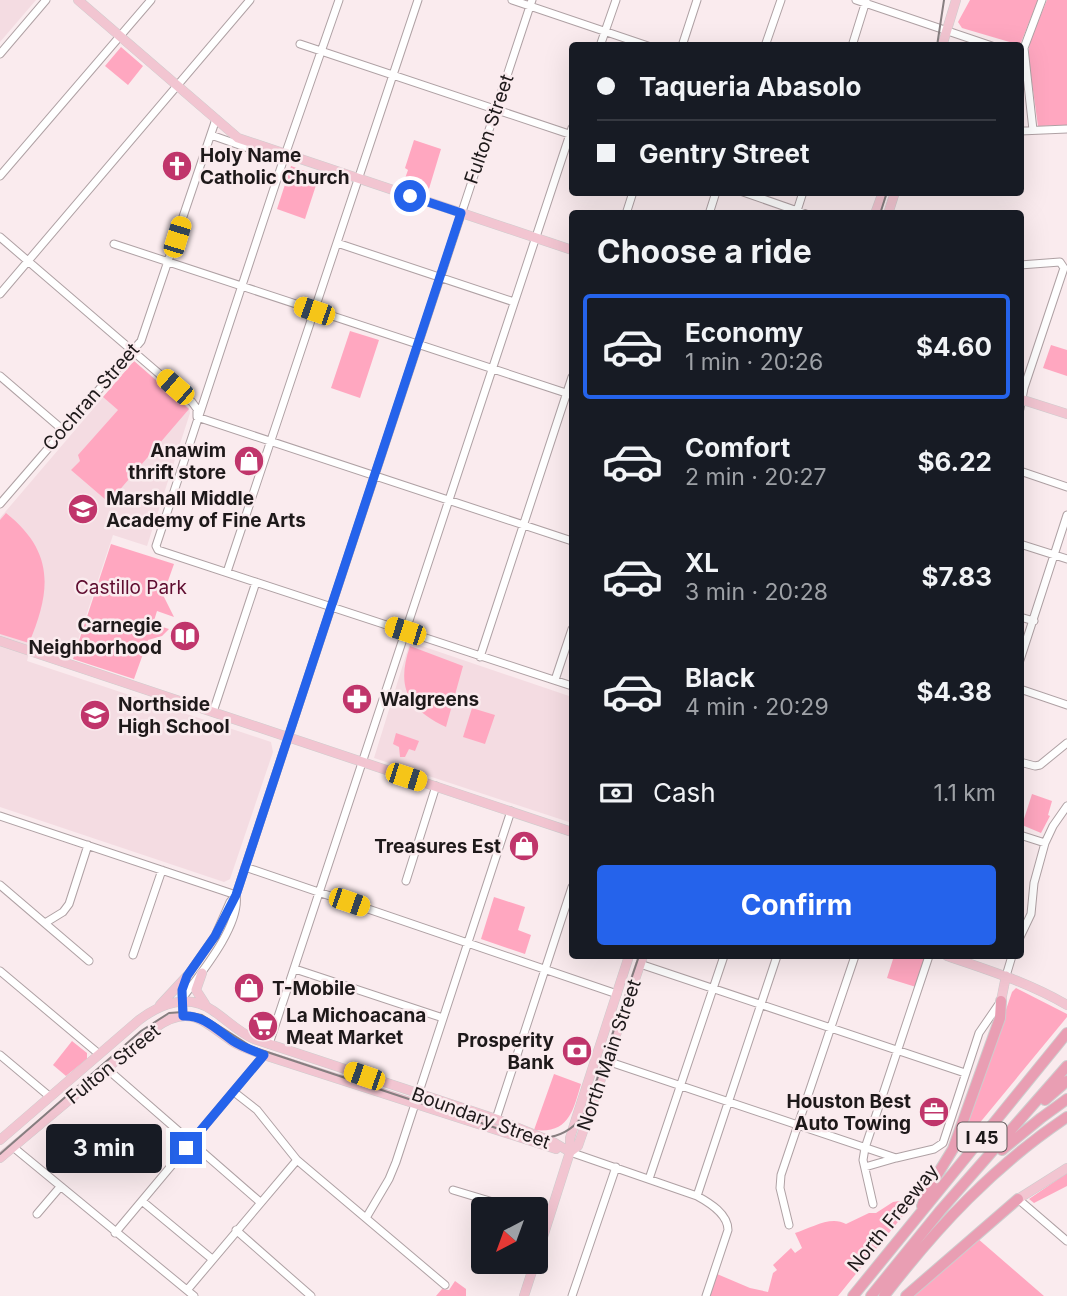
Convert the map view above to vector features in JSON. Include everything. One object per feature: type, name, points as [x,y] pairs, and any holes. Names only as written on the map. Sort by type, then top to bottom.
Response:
[{"type":"highway","points":[[918,1216],[929,1188],[953,1149],[1000,1018],[1001,1001]]},
{"type":"highway","name":"North Freeway","points":[[853,1296],[1067,1033]]},
{"type":"highway","points":[[940,1211],[1067,1066]]},
{"type":"highway","points":[[1024,1117],[1067,1081]]},
{"type":"highway","points":[[940,1211],[1012,1141],[1067,1099]]},
{"type":"highway","name":"I 45","points":[[884,1296],[980,1185],[1022,1149],[1067,1117]]},
{"type":"highway","points":[[906,1296],[1018,1199]]},
{"type":"highway","name":"North Freeway","points":[[871,1296],[940,1211]]},
{"type":"main road","points":[[78,0],[235,136],[569,249]]},
{"type":"main road","points":[[942,42],[956,0]]},
{"type":"main road","points":[[1024,403],[1067,414]]},
{"type":"main road","points":[[0,642],[569,831]]},
{"type":"main road","name":"North Main Street","points":[[548,1219],[570,1152],[570,1138],[628,959]]},
{"type":"main road","points":[[956,959],[1006,976],[1067,1005]]},
{"type":"main road","name":"North Main Street","points":[[570,1152],[578,1146],[641,960]]},
{"type":"main road","points":[[202,973],[196,990],[200,999],[209,1007]]},
{"type":"main road","name":"Fulton Street","points":[[0,1139],[159,1006],[187,976]]},
{"type":"main road","points":[[1001,1001],[1006,976]]},
{"type":"main road","name":"Boundary Street","points":[[159,1006],[183,999],[209,1007],[247,1036],[416,1100],[496,1119],[555,1143],[570,1152]]},
{"type":"main road","name":"Fulton Street","points":[[0,1158],[161,1024],[183,1016]]},
{"type":"main road","name":"Boundary Street","points":[[183,1016],[208,1022],[234,1042],[264,1055],[416,1100],[570,1152]]},
{"type":"main road","points":[[1018,1199],[1067,1168]]},
{"type":"main road","name":"North Main Street","points":[[524,1296],[531,1274]]},
{"type":"street","points":[[0,54],[46,0]]},
{"type":"street","points":[[0,176],[151,0]]},
{"type":"street","points":[[0,294],[250,0]]},
{"type":"street","points":[[340,0],[197,417],[157,541],[158,550],[569,685]]},
{"type":"street","points":[[227,572],[418,0]]},
{"type":"street","points":[[512,0],[531,3],[637,42]]},
{"type":"street","points":[[601,42],[615,0]]},
{"type":"street","points":[[683,42],[697,0]]},
{"type":"street","points":[[766,42],[780,0]]},
{"type":"street","points":[[856,0],[981,42]]},
{"type":"street","points":[[1024,48],[1042,0]]},
{"type":"street","points":[[853,42],[865,2]]},
{"type":"street","name":"Fulton Street","points":[[183,1016],[182,990],[187,976],[215,936],[236,895],[531,3]]},
{"type":"street","points":[[300,44],[569,132]]},
{"type":"street","points":[[1024,67],[1033,130]]},
{"type":"street","name":"Cochran Street","points":[[0,504],[143,337],[216,119]]},
{"type":"street","points":[[1024,131],[1067,128]]},
{"type":"street","points":[[211,135],[248,148],[261,147]]},
{"type":"street","points":[[269,1044],[491,368],[569,142]]},
{"type":"street","points":[[754,196],[791,210]]},
{"type":"street","points":[[0,237],[194,404],[197,417]]},
{"type":"street","points":[[337,243],[514,302]]},
{"type":"street","points":[[114,244],[569,394]]},
{"type":"street","points":[[1024,265],[1062,263],[1063,270],[1024,393]]},
{"type":"street","points":[[0,376],[63,430]]},
{"type":"street","points":[[480,657],[569,397]]},
{"type":"street","points":[[197,417],[569,540]]},
{"type":"street","points":[[1024,472],[1067,487]]},
{"type":"street","points":[[1024,649],[1067,515]]},
{"type":"street","points":[[1024,545],[1067,559]]},
{"type":"street","points":[[213,712],[256,582]]},
{"type":"street","points":[[1024,618],[1034,621]]},
{"type":"street","points":[[555,680],[569,638]]},
{"type":"street","points":[[1024,690],[1067,705]]},
{"type":"street","points":[[1024,763],[1040,765],[1067,743]]},
{"type":"street","points":[[406,881],[436,786]]},
{"type":"street","points":[[1024,929],[1031,914],[1034,883],[1045,844],[1067,806]]},
{"type":"street","points":[[366,1218],[389,1179],[511,811]]},
{"type":"street","points":[[0,816],[236,895]]},
{"type":"street","points":[[1024,836],[1045,844]]},
{"type":"street","points":[[45,923],[69,904],[88,845]]},
{"type":"street","points":[[245,867],[617,993]]},
{"type":"street","points":[[133,955],[162,870]]},
{"type":"street","points":[[0,885],[89,961]]},
{"type":"street","name":"Fulton Street","points":[[183,999],[223,941],[237,903],[236,895]]},
{"type":"street","points":[[496,1119],[569,896]]},
{"type":"street","points":[[215,936],[223,941]]},
{"type":"street","points":[[649,1179],[723,959]]},
{"type":"street","points":[[697,1196],[776,959]]},
{"type":"street","points":[[789,1225],[780,1182],[854,959]]},
{"type":"street","points":[[873,1204],[863,1160],[865,1148],[928,959]]},
{"type":"street","points":[[1006,976],[1011,959]]},
{"type":"street","points":[[641,960],[760,1006],[965,1073]]},
{"type":"street","points":[[295,969],[443,1018]]},
{"type":"street","points":[[0,971],[99,1054]]},
{"type":"street","points":[[865,1167],[923,1152],[943,1143],[979,1033],[1001,1001]]},
{"type":"street","points":[[0,1055],[49,1097]]},
{"type":"street","points":[[115,1233],[264,1055]]},
{"type":"street","points":[[607,1061],[896,1158]]},
{"type":"street","points":[[106,1068],[260,1202]]},
{"type":"street","points":[[234,1092],[257,1110],[297,1160],[445,1285]]},
{"type":"street","points":[[13,1147],[194,1296]]},
{"type":"street","name":"Boundary Street","points":[[570,1152],[697,1196],[707,1201],[726,1220],[729,1230],[706,1296]]},
{"type":"street","points":[[188,1289],[297,1160]]},
{"type":"street","points":[[572,1296],[616,1167]]},
{"type":"street","points":[[37,1214],[60,1187]]},
{"type":"street","points":[[453,1189],[478,1197]]},
{"type":"street","points":[[1018,1199],[1067,1241]]},
{"type":"street","points":[[142,1201],[212,1259]]},
{"type":"street","points":[[236,1230],[312,1296]]},
{"type":"shaded area","points":[[0,0],[36,0],[0,42]]},
{"type":"shaded area","name":"Northside High School","points":[[134,361],[189,408],[190,413],[147,546],[113,535],[72,658],[31,645],[27,661],[271,742],[273,752],[230,879],[224,882],[0,807],[0,518]]},
{"type":"shaded area","points":[[410,642],[569,696],[569,822],[374,758]]},
{"type":"green space","points":[[970,0],[1038,0],[1021,42],[1010,42],[962,28],[958,22]]},
{"type":"green space","points":[[1047,0],[1067,0],[1067,125],[1038,126],[1028,54],[1030,41]]},
{"type":"green space","points":[[121,47],[143,66],[128,85],[105,66]]},
{"type":"green space","points":[[414,140],[441,149],[428,192],[403,184]]},
{"type":"green space","points":[[291,166],[319,176],[305,219],[277,209]]},
{"type":"green space","points":[[350,331],[379,340],[360,398],[331,388]]},
{"type":"green space","points":[[1051,345],[1067,350],[1067,376],[1043,368]]},
{"type":"green space","points":[[134,361],[189,409],[111,500],[108,497],[106,500],[71,470],[80,461],[78,455],[118,410],[103,397]]},
{"type":"green space","points":[[6,513],[33,542],[41,558],[44,573],[42,606],[29,643],[0,634],[0,520]]},
{"type":"green space","name":"Castillo Park","points":[[111,544],[174,564],[163,595],[174,617],[157,611],[153,624],[169,629],[162,636],[148,640],[134,679],[73,659]]},
{"type":"green space","points":[[410,646],[463,666],[446,727],[422,713],[408,695],[404,673]]},
{"type":"green space","points":[[472,708],[495,715],[485,744],[463,737]]},
{"type":"green space","points":[[396,733],[419,741],[415,751],[409,749],[405,757],[400,757],[399,747],[393,744]]},
{"type":"green space","points":[[1032,794],[1052,801],[1048,815],[1050,816],[1041,833],[1024,826]]},
{"type":"green space","points":[[494,897],[525,907],[518,930],[531,935],[525,954],[481,939]]},
{"type":"green space","points":[[893,959],[925,959],[916,987],[887,978]]},
{"type":"green space","points":[[1016,988],[1067,1014],[1067,1017],[959,1148],[1012,992]]},
{"type":"green space","points":[[72,1041],[87,1053],[87,1059],[66,1076],[53,1065]]},
{"type":"green space","points":[[554,1074],[581,1084],[575,1103],[568,1119],[562,1124],[546,1130],[534,1130]]},
{"type":"green space","points":[[1067,1173],[1067,1186],[1034,1203],[1029,1199]]},
{"type":"green space","points":[[899,1201],[910,1204],[910,1207],[838,1296],[710,1296],[717,1274],[750,1288],[768,1292],[773,1273],[777,1270],[773,1265],[791,1248],[795,1253],[802,1248],[795,1233],[827,1222],[846,1224]]},
{"type":"green space","points":[[977,1238],[1044,1296],[911,1296]]},
{"type":"green space","points":[[455,1281],[466,1289],[466,1296],[436,1296],[442,1289],[449,1290]]},
{"type":"tram line","points":[[938,42],[944,0]]},
{"type":"tram line","points":[[881,210],[886,196]]},
{"type":"tram line","points":[[0,1154],[141,1031],[169,1013],[183,1012],[202,1015],[252,1047],[514,1134],[535,1138],[555,1136],[573,1126],[587,1109],[638,959]]},
{"type":"place","name":"Holy Name Catholic Church","points":[[177,166]]},
{"type":"place","name":"Anawim thrift store","points":[[249,461]]},
{"type":"place","name":"Marshall Middle Academy of Fine Arts","points":[[83,509]]},
{"type":"place","name":"Carnegie Neighborhood","points":[[185,636]]},
{"type":"place","name":"Walgreens","points":[[357,699]]},
{"type":"place","name":"Northside High School","points":[[95,715]]},
{"type":"place","name":"Treasures Est","points":[[524,846]]},
{"type":"place","name":"T-Mobile","points":[[249,988]]},
{"type":"place","name":"La Michoacana Meat Market","points":[[263,1026]]},
{"type":"place","name":"Prosperity Bank","points":[[577,1051]]},
{"type":"place","name":"Houston Best Auto Towing","points":[[934,1112]]},
{"type":"route","points":[[186,1148],[264,1055],[234,1042],[208,1022],[183,1016],[182,990],[187,976],[215,936],[230,902],[236,895],[461,213],[410,196]]}]
